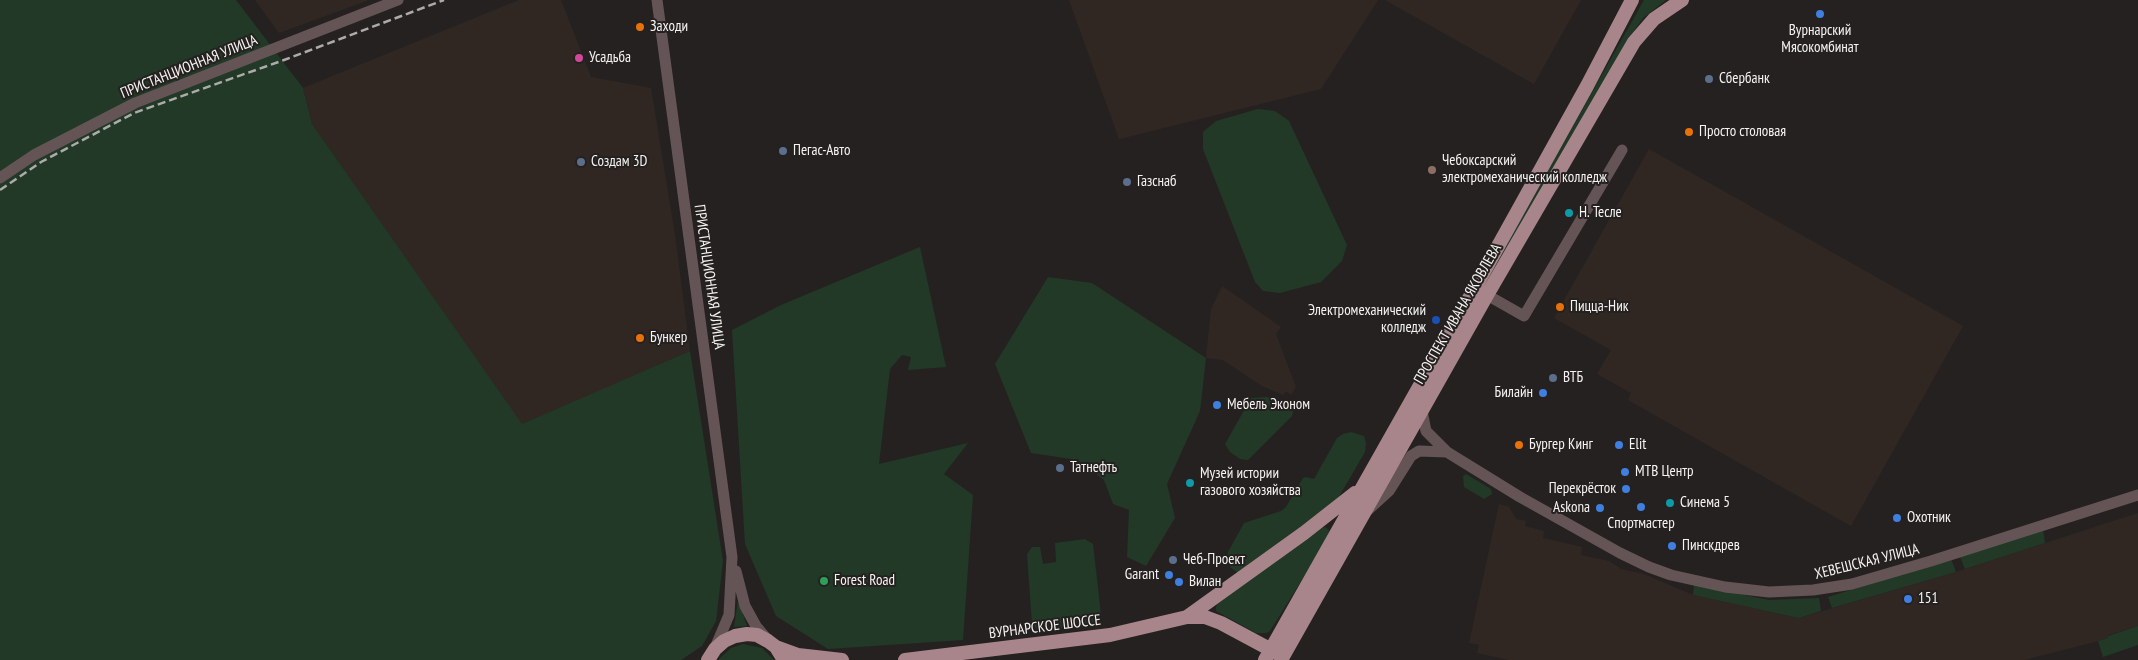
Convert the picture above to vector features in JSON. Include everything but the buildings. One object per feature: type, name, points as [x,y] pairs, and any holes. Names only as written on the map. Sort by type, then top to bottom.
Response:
[{"type":"main road","name":"ПРОСПЕКТ ИВАНА ЯКОВЛЕВА","points":[[1268,655],[1476,286],[1587,86],[1632,0]]},
{"type":"main road","name":"ПРОСПЕКТ ИВАНА ЯКОВЛЕВА","points":[[1285,659],[1487,295],[1634,42],[1654,19],[1682,0]]},
{"type":"main road","points":[[1187,617],[1304,533],[1362,488]]},
{"type":"main road","points":[[1187,617],[1205,618],[1221,623],[1268,655],[1285,659]]},
{"type":"main road","name":"ВУРНАРСКОЕ ШОССЕ","points":[[906,660],[1110,635],[1187,617]]},
{"type":"main road","points":[[709,656],[724,641],[735,636],[752,635],[798,655],[842,660]]},
{"type":"main road","points":[[772,644],[784,660]]},
{"type":"street","name":"ПРИСТАНЦИОННАЯ УЛИЦА","points":[[0,178],[34,155],[135,103],[398,0]]},
{"type":"street","name":"ПРИСТАНЦИОННАЯ УЛИЦА","points":[[658,0],[732,557],[745,606],[756,626],[772,644]]},
{"type":"street","points":[[1487,295],[1524,316],[1622,150]]},
{"type":"street","points":[[1422,411],[1426,432],[1447,452]]},
{"type":"street","points":[[1365,512],[1389,491],[1411,456],[1419,451],[1447,452]]},
{"type":"street","name":"ХЕВЕШСКАЯ УЛИЦА","points":[[1447,452],[1592,538],[1641,564],[1688,579],[1725,587],[1769,592],[1813,590],[1852,584],[1916,566],[2138,495]]},
{"type":"street","name":"ПРИСТАНЦИОННАЯ УЛИЦА","points":[[709,656],[729,614],[732,557]]},
{"type":"shaded area","points":[[255,0],[369,0],[279,33]]},
{"type":"shaded area","points":[[519,0],[561,0],[591,77],[651,88],[675,235],[690,351],[522,425],[312,124],[303,88]]},
{"type":"shaded area","points":[[1069,0],[1378,0],[1321,89],[1119,139]]},
{"type":"shaded area","points":[[1385,0],[1581,0],[1534,84]]},
{"type":"shaded area","points":[[1649,149],[1963,326],[1851,526],[1628,400],[1631,393],[1597,374],[1611,350],[1554,318]]},
{"type":"shaded area","points":[[1222,286],[1281,327],[1276,334],[1296,387],[1291,395],[1286,391],[1283,395],[1262,386],[1223,360],[1206,358],[1211,309]]},
{"type":"shaded area","points":[[1499,504],[1509,507],[1516,519],[1526,521],[1525,526],[1544,531],[1543,538],[1582,547],[1581,555],[1609,561],[1621,569],[1644,574],[1693,595],[1799,618],[1956,572],[2138,513],[2138,626],[2108,635],[2108,638],[2098,641],[2024,660],[1509,660],[1477,653],[1479,645],[1469,643]]},
{"type":"green space","points":[[0,0],[236,0],[303,88],[312,124],[522,424],[690,351],[723,561],[716,621],[702,646],[681,660],[0,660]]},
{"type":"green space","points":[[1644,0],[1666,0],[1643,18],[1626,42],[1285,644],[1282,643]]},
{"type":"green space","points":[[1258,109],[1275,111],[1289,121],[1347,245],[1342,261],[1321,282],[1280,293],[1263,291],[1255,282],[1203,149],[1203,132],[1216,121]]},
{"type":"green space","points":[[920,247],[946,367],[908,370],[911,357],[902,355],[890,369],[879,464],[968,443],[944,474],[973,495],[963,640],[828,649],[776,616],[745,544],[732,330],[781,305]]},
{"type":"green space","points":[[1048,277],[1092,283],[1206,358],[1200,411],[1167,484],[1175,518],[1146,566],[1127,557],[1129,510],[1113,504],[1104,480],[1078,460],[1031,453],[995,364]]},
{"type":"green space","points":[[1267,397],[1290,406],[1293,411],[1292,416],[1248,460],[1240,459],[1230,452],[1225,444],[1251,398]]},
{"type":"green space","points":[[1351,432],[1364,436],[1366,443],[1365,452],[1337,500],[1243,572],[1237,572],[1231,568],[1227,562],[1228,552],[1244,523],[1281,511],[1286,507],[1303,478],[1314,479],[1337,438]]},
{"type":"green space","points":[[1466,474],[1491,489],[1492,494],[1484,499],[1464,487],[1463,476]]},
{"type":"green space","points":[[1325,527],[1329,530],[1328,538],[1270,631],[1256,633],[1216,611],[1219,601],[1319,529]]},
{"type":"green space","points":[[2043,529],[2045,543],[1965,569],[1960,557]]},
{"type":"green space","points":[[1085,539],[1093,544],[1101,615],[1095,626],[1039,631],[1032,624],[1027,554],[1032,547],[1040,547],[1043,564],[1056,562],[1055,543]]},
{"type":"green space","points":[[1951,559],[1956,572],[1832,608],[1828,597]]},
{"type":"green space","points":[[1694,585],[1769,600],[1819,598],[1821,611],[1799,618],[1693,595]]},
{"type":"green space","points":[[738,600],[747,626],[734,627]]},
{"type":"green space","points":[[2138,626],[2138,645],[2103,657],[2098,641]]},
{"type":"green space","points":[[743,644],[762,648],[774,660],[718,660],[731,648]]},
{"type":"railway","points":[[0,190],[41,162],[134,113],[284,60],[444,0]]},
{"type":"place","name":"Вурнарский Мясокомбинат","points":[[1820,14]]},
{"type":"place","name":"Заходи","points":[[640,27]]},
{"type":"place","name":"Усадьба","points":[[579,58]]},
{"type":"place","name":"Сбербанк","points":[[1709,79]]},
{"type":"place","name":"Просто столовая","points":[[1689,132]]},
{"type":"place","name":"Пегас-Авто","points":[[783,151]]},
{"type":"place","name":"Создам 3D","points":[[581,162]]},
{"type":"place","name":"Чебоксарский электромеханический колледж","points":[[1432,170]]},
{"type":"place","name":"Газснаб","points":[[1127,182]]},
{"type":"place","name":"Н. Тесле","points":[[1569,213]]},
{"type":"place","name":"Пицца-Ник","points":[[1560,307]]},
{"type":"place","name":"Электромеханический колледж","points":[[1436,320]]},
{"type":"place","name":"Бункер","points":[[640,338]]},
{"type":"place","name":"ВТБ","points":[[1553,378]]},
{"type":"place","name":"Билайн","points":[[1543,393]]},
{"type":"place","name":"Мебель Эконом","points":[[1217,405]]},
{"type":"place","name":"Бургер Кинг","points":[[1519,445]]},
{"type":"place","name":"Elit","points":[[1619,445]]},
{"type":"place","name":"Татнефть","points":[[1060,468]]},
{"type":"place","name":"МТВ Центр","points":[[1625,472]]},
{"type":"place","name":"Музей истории газового хозяйства","points":[[1190,483]]},
{"type":"place","name":"Перекрёсток","points":[[1626,489]]},
{"type":"place","name":"Синема 5","points":[[1670,503]]},
{"type":"place","name":"Спортмастер","points":[[1641,507]]},
{"type":"place","name":"Askona","points":[[1600,508]]},
{"type":"place","name":"Охотник","points":[[1897,518]]},
{"type":"place","name":"Пинскдрев","points":[[1672,546]]},
{"type":"place","name":"Чеб-Проект","points":[[1173,560]]},
{"type":"place","name":"Garant","points":[[1169,575]]},
{"type":"place","name":"Forest Road","points":[[824,581]]},
{"type":"place","name":"Вилан","points":[[1179,582]]},
{"type":"place","name":"151","points":[[1908,599]]}]
